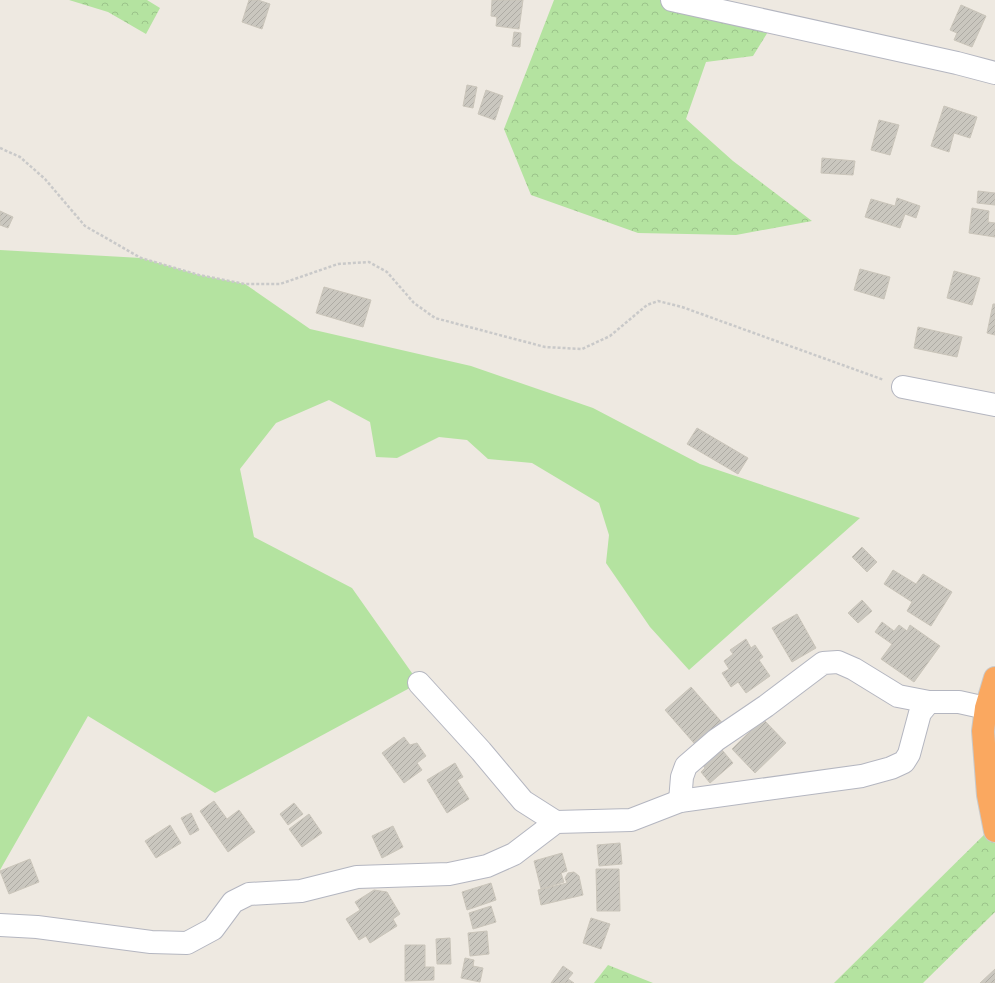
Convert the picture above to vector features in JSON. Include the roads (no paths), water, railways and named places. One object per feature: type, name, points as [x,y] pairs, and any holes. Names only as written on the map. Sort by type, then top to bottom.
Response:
[{"type":"highway","points":[[995,678],[986,708],[983,731],[984,757],[995,831]]},
{"type":"street","points":[[672,0],[957,63],[995,73]]},
{"type":"street","points":[[903,387],[995,405]]},
{"type":"street","points":[[680,801],[682,777],[686,766],[716,740],[766,706],[824,663],[838,662],[854,669],[898,696],[929,702],[959,702],[986,708]]},
{"type":"street","points":[[419,683],[524,801],[556,822],[631,820],[680,801],[862,776],[891,768],[904,762],[909,754],[920,713],[929,702]]},
{"type":"street","points":[[0,925],[37,927],[151,942],[187,942],[213,929],[233,902],[249,894],[301,891],[357,877],[449,874],[487,866],[514,854],[556,822]]}]
